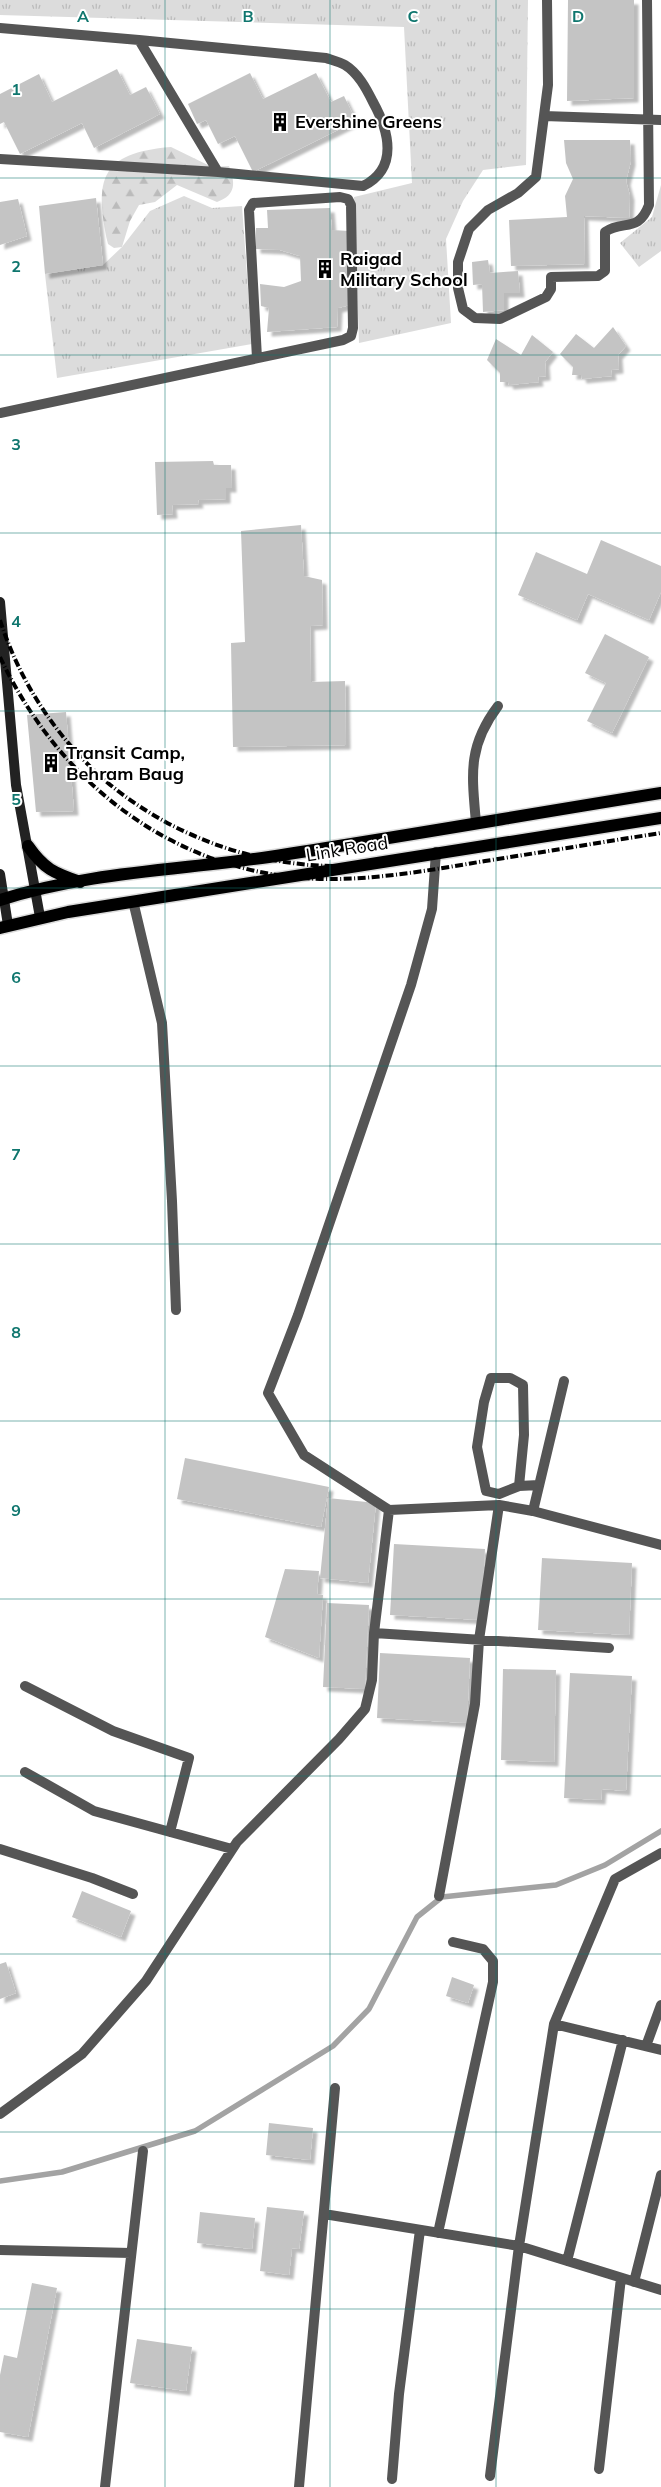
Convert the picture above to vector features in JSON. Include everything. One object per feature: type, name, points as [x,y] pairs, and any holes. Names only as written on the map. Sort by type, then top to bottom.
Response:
[{"type":"main road","points":[[0,602],[16,785],[40,917]]},
{"type":"main road","name":"Link Road","points":[[2,899],[36,890],[132,873],[267,857],[661,793]]},
{"type":"main road","name":"Link Road","points":[[4,926],[40,917],[133,901],[661,818]]},
{"type":"main road","points":[[28,846],[40,863],[80,883]]},
{"type":"main road","points":[[0,874],[4,926]]},
{"type":"street","points":[[547,0],[548,85],[536,177],[518,193],[488,210],[469,229],[458,262],[458,288],[463,308],[475,318],[500,319],[546,297],[551,289],[551,277],[598,276],[605,271],[605,232],[612,227],[633,226],[646,214],[649,205],[647,0]]},
{"type":"street","points":[[0,28],[326,58],[345,65],[361,80],[385,124],[387,156],[375,180],[363,186],[218,172],[0,159]]},
{"type":"street","points":[[139,40],[218,172]]},
{"type":"street","points":[[544,116],[661,120]]},
{"type":"street","points":[[0,414],[343,340],[351,336],[353,328],[351,205],[348,199],[340,197],[253,203],[249,210],[257,358]]},
{"type":"street","points":[[476,823],[472,766],[477,742],[488,718],[498,706]]},
{"type":"street","points":[[436,852],[432,910],[411,985],[298,1315],[268,1393],[304,1456],[389,1510],[500,1505],[533,1511],[661,1545]]},
{"type":"street","points":[[133,901],[162,1023],[176,1310]]},
{"type":"street","points":[[519,1486],[524,1435],[523,1385],[510,1378],[492,1378],[484,1402],[477,1447],[486,1491],[499,1494],[519,1486],[539,1485]]},
{"type":"street","points":[[533,1511],[564,1381]]},
{"type":"street","points":[[439,1896],[475,1704],[479,1640],[500,1505]]},
{"type":"street","points":[[0,2114],[89,2047],[146,1981],[232,1849],[339,1739],[365,1709],[372,1680],[374,1632],[389,1510]]},
{"type":"street","points":[[374,1632],[610,1648]]},
{"type":"street","points":[[25,1686],[113,1731],[189,1758],[170,1832]]},
{"type":"street","points":[[25,1772],[94,1812],[232,1849]]},
{"type":"street","points":[[0,1849],[92,1878],[133,1894]]},
{"type":"street","points":[[490,2476],[518,2246],[554,2024],[615,1880],[661,1853]]},
{"type":"street","points":[[438,2233],[493,1982],[493,1961],[483,1949],[453,1942]]},
{"type":"street","points":[[646,2046],[661,2005]]},
{"type":"street","points":[[554,2024],[661,2050]]},
{"type":"street","points":[[567,2261],[623,2040]]},
{"type":"street","points":[[299,2487],[335,2088]]},
{"type":"street","points":[[105,2487],[143,2151]]},
{"type":"street","points":[[634,2282],[661,2175]]},
{"type":"street","points":[[324,2214],[518,2246],[661,2290]]},
{"type":"street","points":[[392,2479],[399,2394],[420,2230]]},
{"type":"street","points":[[0,2250],[131,2253]]},
{"type":"street","points":[[599,2469],[621,2278]]},
{"type":"green space","points":[[0,0],[528,0],[526,165],[483,170],[463,201],[446,239],[451,323],[359,343],[354,197],[412,183],[404,27],[0,15]]},
{"type":"green space","points":[[171,147],[212,167],[229,166],[233,183],[231,192],[224,199],[217,202],[177,185],[155,202],[139,205],[130,221],[122,247],[114,248],[108,244],[102,202],[103,186],[108,173],[116,163],[129,156],[147,150]]},
{"type":"green space","points":[[661,185],[661,251],[639,267],[620,243],[652,217]]},
{"type":"green space","points":[[184,196],[212,208],[242,206],[252,344],[57,378],[45,274],[103,265],[122,247],[150,211]]},
{"type":"building","points":[[568,0],[634,0],[634,98],[567,101]]},
{"type":"building","points":[[117,69],[130,95],[146,87],[160,114],[94,148],[82,123],[20,154],[4,122],[0,124],[0,94],[39,74],[52,102]]},
{"type":"building","name":"Evershine Greens","points":[[250,73],[263,99],[316,73],[331,102],[344,96],[356,121],[253,172],[235,136],[218,144],[206,120],[197,124],[188,104]]},
{"type":"building","points":[[564,140],[630,140],[631,161],[626,181],[630,196],[629,218],[584,216],[585,264],[511,266],[509,220],[567,217],[565,196],[573,179],[566,163]]},
{"type":"building","points":[[96,198],[103,265],[45,274],[39,206]]},
{"type":"building","points":[[18,199],[27,236],[0,245],[0,202]]},
{"type":"building","name":"Raigad Military School","points":[[330,208],[332,230],[349,231],[350,305],[338,308],[337,327],[267,332],[269,308],[261,306],[260,284],[284,287],[301,281],[300,256],[280,250],[256,249],[256,228],[268,228],[267,210]]},
{"type":"building","points":[[488,260],[490,273],[518,271],[520,293],[504,293],[504,310],[483,312],[482,284],[473,285],[472,262]]},
{"type":"building","points":[[613,327],[626,346],[618,355],[619,369],[611,370],[612,376],[582,379],[581,375],[572,375],[573,367],[560,354],[576,334],[594,348]]},
{"type":"building","points":[[532,335],[553,352],[545,362],[546,376],[538,377],[539,382],[509,385],[508,382],[500,382],[500,373],[487,360],[496,339],[521,355]]},
{"type":"building","points":[[213,461],[214,465],[231,465],[232,488],[226,488],[226,499],[198,500],[199,504],[172,505],[173,514],[157,515],[155,462]]},
{"type":"building","points":[[301,525],[304,576],[322,580],[323,625],[310,626],[311,682],[345,681],[346,745],[233,747],[231,643],[245,642],[241,531]]},
{"type":"building","points":[[601,540],[661,566],[661,592],[649,620],[588,594],[577,620],[518,595],[536,552],[587,574]]},
{"type":"building","points":[[605,634],[649,657],[612,733],[587,721],[606,683],[585,673]]},
{"type":"building","name":"Transit Camp, Behram Baug","points":[[66,712],[74,811],[36,812],[27,715]]},
{"type":"building","points":[[185,1458],[329,1487],[321,1527],[177,1499]]},
{"type":"building","points":[[328,1498],[376,1503],[368,1583],[320,1578]]},
{"type":"building","points":[[394,1544],[485,1549],[481,1620],[390,1615]]},
{"type":"building","points":[[542,1558],[632,1563],[629,1635],[538,1630]]},
{"type":"building","points":[[285,1569],[319,1571],[317,1594],[323,1595],[319,1658],[265,1637]]},
{"type":"building","points":[[327,1603],[369,1605],[365,1689],[323,1687]]},
{"type":"building","points":[[380,1653],[470,1658],[467,1723],[377,1718]]},
{"type":"building","points":[[503,1669],[556,1670],[554,1762],[501,1760]]},
{"type":"building","points":[[570,1673],[632,1676],[626,1791],[602,1789],[601,1800],[564,1798]]},
{"type":"building","points":[[82,1891],[131,1911],[121,1937],[72,1917]]},
{"type":"building","points":[[6,1962],[16,1993],[0,1999],[0,1964]]},
{"type":"building","points":[[452,1977],[474,1985],[468,2003],[446,1996]]},
{"type":"building","points":[[269,2123],[313,2128],[310,2160],[266,2155]]},
{"type":"building","points":[[267,2207],[304,2211],[299,2249],[292,2248],[289,2275],[260,2271]]},
{"type":"building","points":[[200,2212],[255,2218],[252,2249],[197,2243]]},
{"type":"building","points":[[32,2283],[57,2288],[28,2437],[0,2432],[0,2375],[4,2355],[17,2358]]},
{"type":"building","points":[[137,2339],[192,2347],[186,2391],[130,2383]]},
{"type":"waterway","points":[[0,2181],[62,2172],[195,2131],[333,2046],[369,2009],[417,1917],[442,1897],[556,1885],[605,1865],[661,1831]]},
{"type":"railway","points":[[0,620],[18,666],[30,688],[57,729],[90,766],[133,802],[159,818],[187,833],[245,854],[307,865],[375,864],[661,820]]},
{"type":"railway","points":[[0,657],[26,705],[58,749],[95,787],[136,819],[181,845],[230,864],[283,876],[356,878],[430,870],[661,833]]},
{"type":"place","name":"Evershine Greens","points":[[280,122]]},
{"type":"place","name":"Raigad Military School","points":[[325,269]]},
{"type":"place","name":"Transit Camp, Behram Baug","points":[[51,763]]}]
